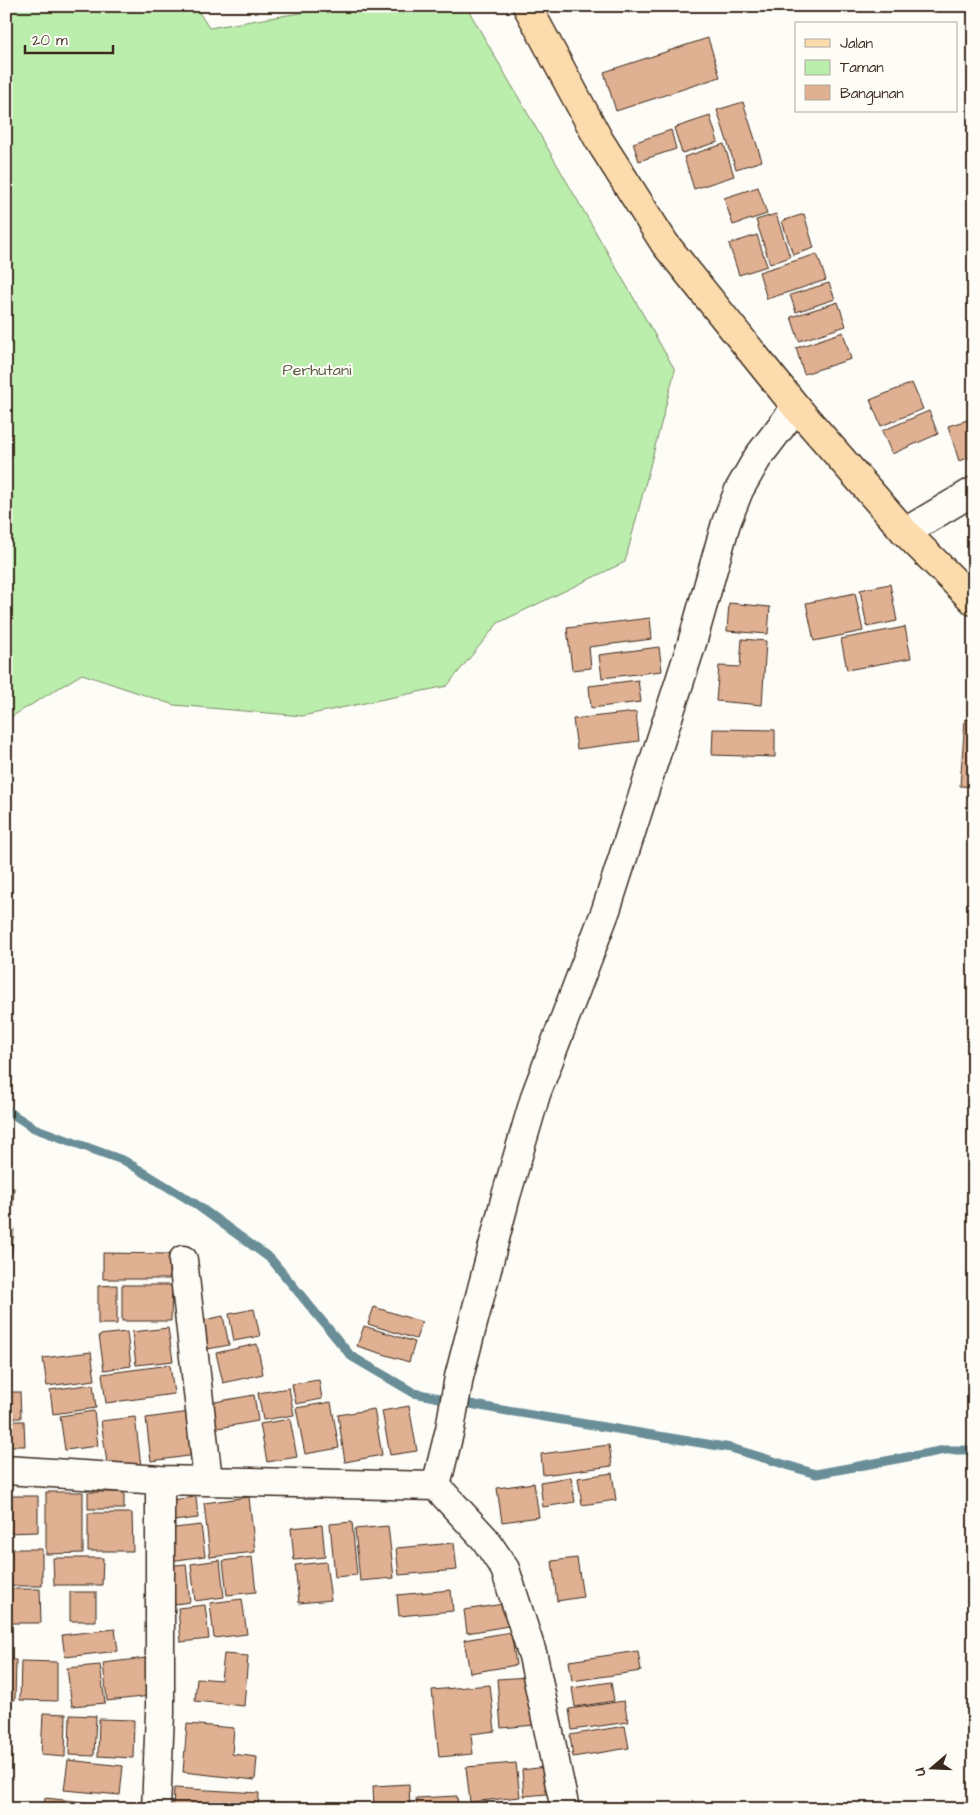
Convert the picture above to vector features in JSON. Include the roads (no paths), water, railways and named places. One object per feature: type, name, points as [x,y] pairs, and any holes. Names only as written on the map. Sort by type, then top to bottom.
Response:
[{"type":"main road","points":[[527,6],[599,140],[665,244],[796,407],[905,532],[974,601]]},
{"type":"street","points":[[436,1486],[450,1429],[459,1377],[506,1196],[536,1094],[606,910],[692,643],[726,523],[739,490],[758,457],[796,407]]},
{"type":"street","points":[[905,532],[974,491]]},
{"type":"street","points":[[183,1260],[208,1480]]},
{"type":"street","points":[[6,1470],[160,1480],[436,1486],[485,1539],[505,1569],[534,1656],[565,1809]]},
{"type":"street","points":[[156,1809],[160,1713],[160,1480]]},
{"type":"waterway","points":[[6,1110],[34,1128],[125,1161],[194,1203],[271,1259],[351,1356],[414,1393],[496,1409],[731,1448],[816,1474],[945,1450],[974,1450]]},
{"type":"park label","name":"Perhutani","points":[[317,370]]}]
